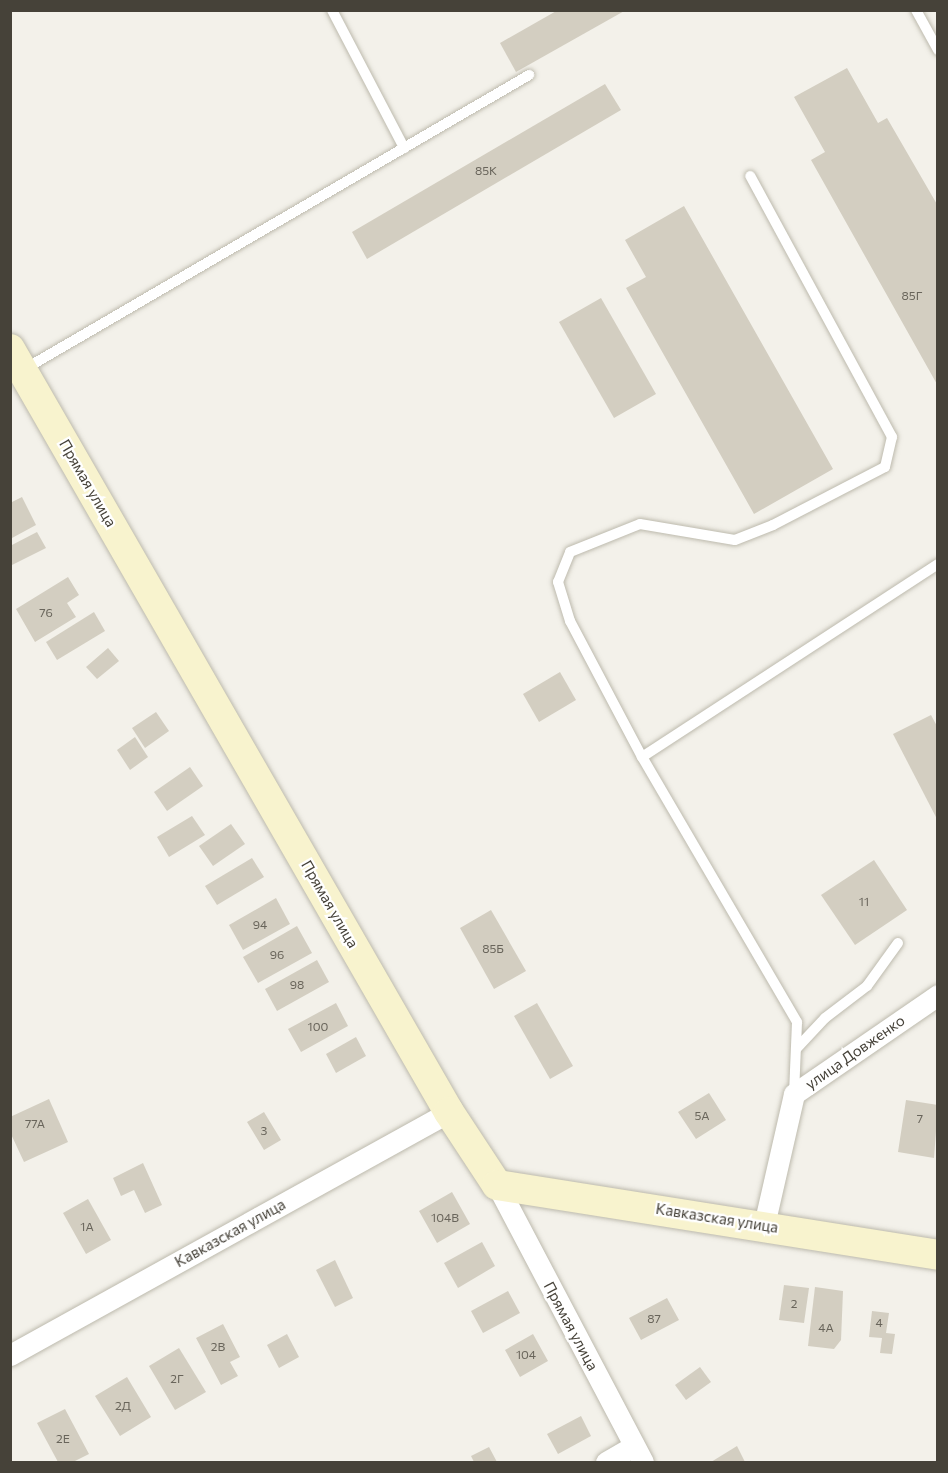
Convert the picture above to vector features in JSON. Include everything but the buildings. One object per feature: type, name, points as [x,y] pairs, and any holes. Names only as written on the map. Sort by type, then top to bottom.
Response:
[{"type":"street","name":"Прямая улица","points":[[17,360],[449,1112],[497,1185],[639,1454]]},
{"type":"street","name":"улица Довженко","points":[[764,1225],[794,1094],[938,995]]},
{"type":"street","name":"Кавказская улица","points":[[10,1354],[449,1112]]},
{"type":"street","name":"Кавказская улица","points":[[497,1185],[764,1225],[938,1255]]},
{"type":"street","points":[[606,1462],[639,1454]]},
{"type":"lane","points":[[332,10],[404,148]]},
{"type":"lane","points":[[916,10],[938,50]]},
{"type":"lane","points":[[17,360],[404,148],[530,75]]},
{"type":"lane","points":[[750,176],[892,437],[885,467],[773,525],[735,540],[640,524],[570,552],[558,582],[570,621],[642,757],[797,1022],[794,1094]]},
{"type":"lane","points":[[642,757],[938,564]]},
{"type":"lane","points":[[796,1049],[825,1018],[867,986],[897,943]]}]
